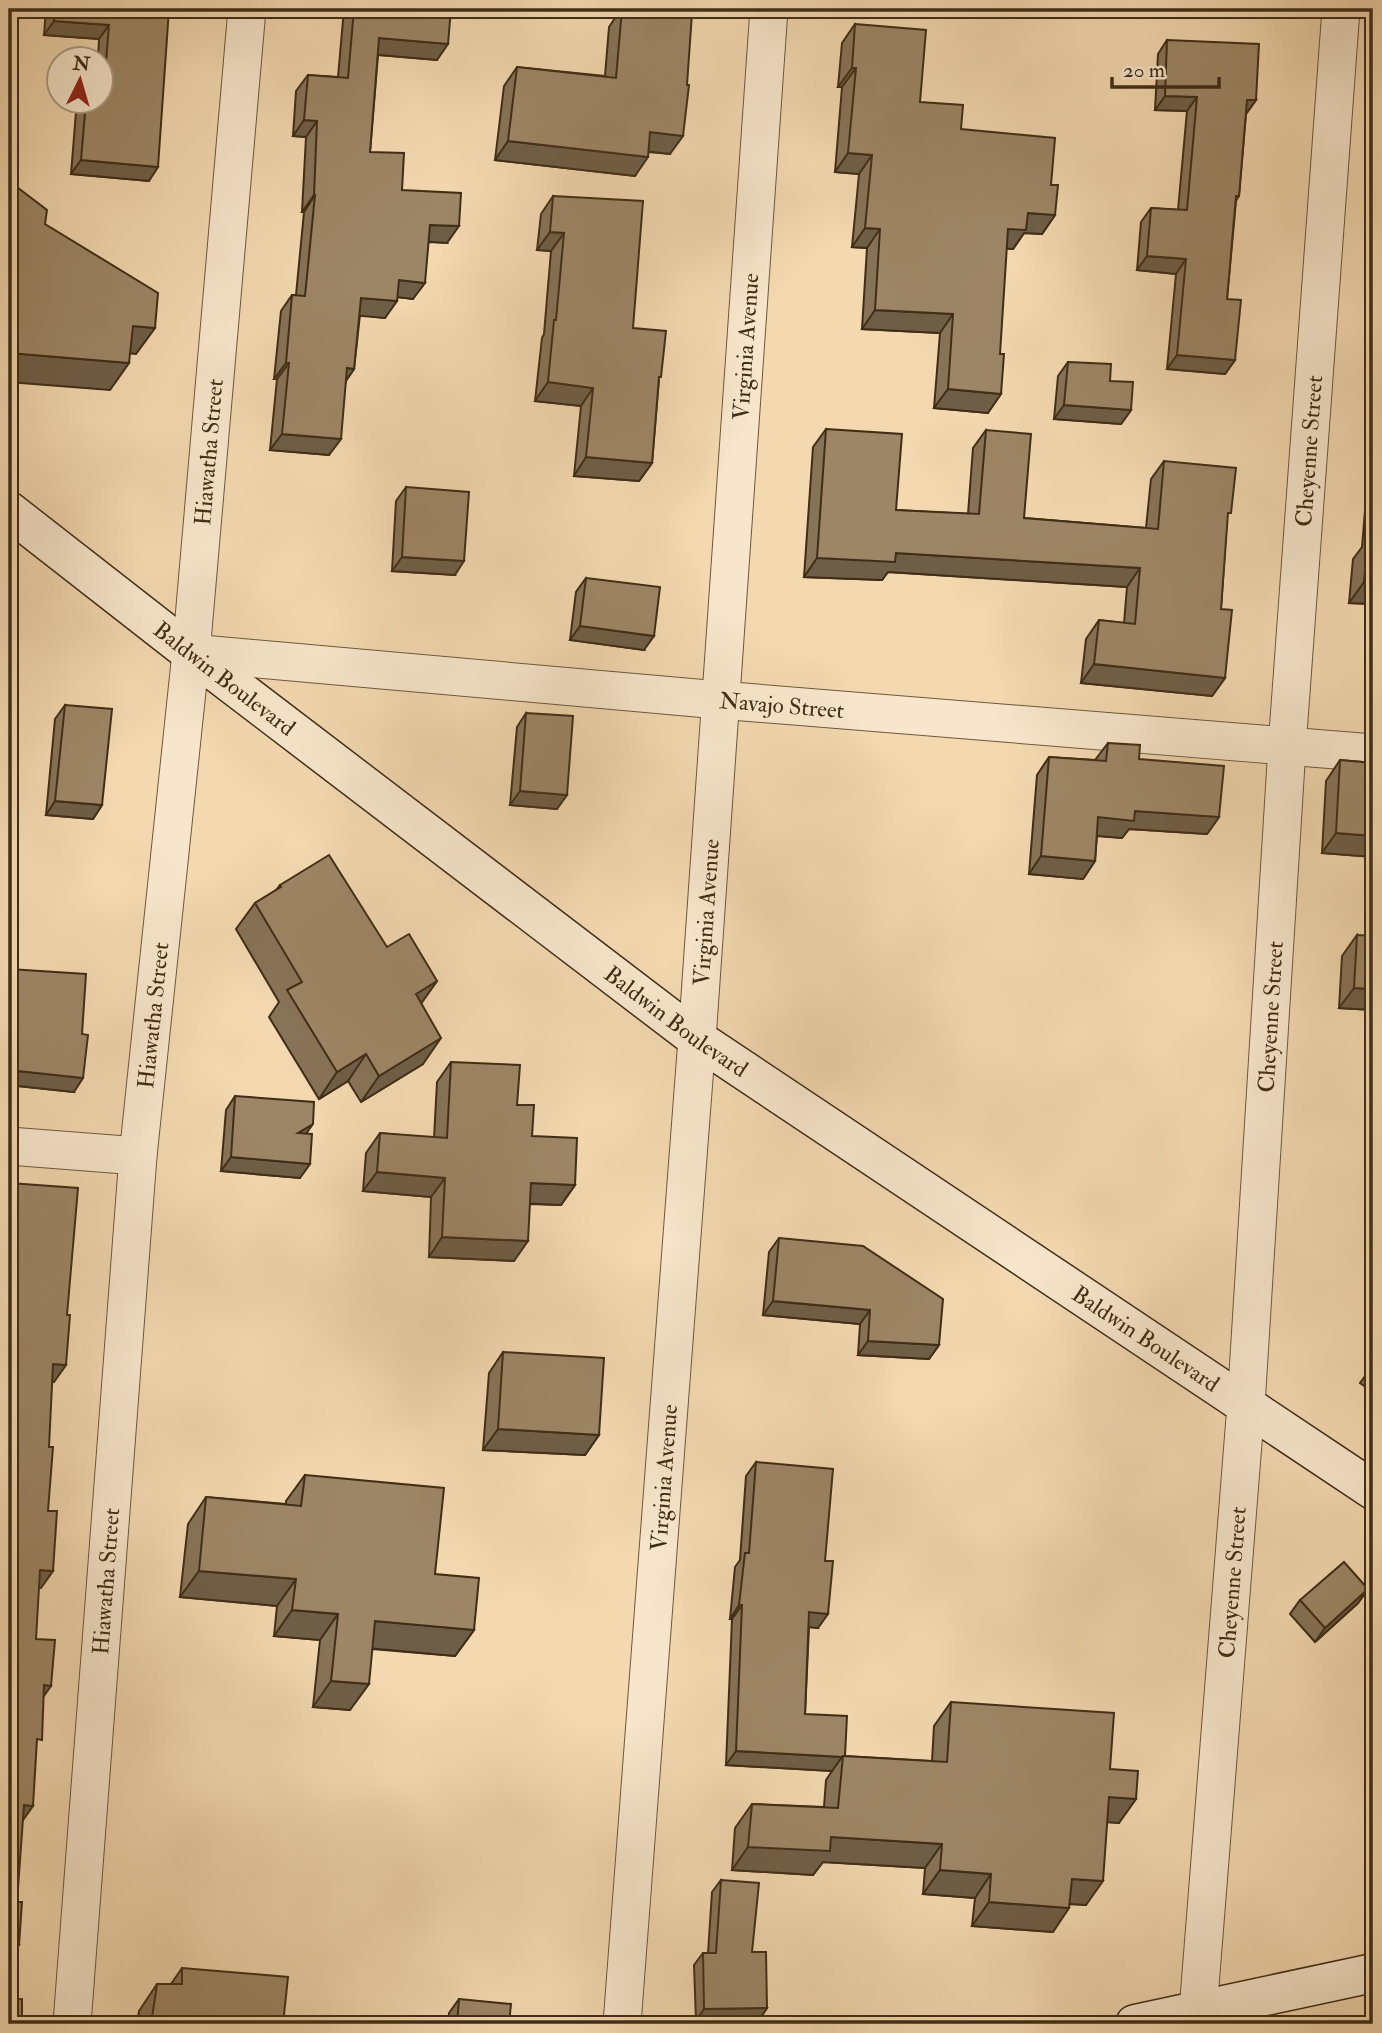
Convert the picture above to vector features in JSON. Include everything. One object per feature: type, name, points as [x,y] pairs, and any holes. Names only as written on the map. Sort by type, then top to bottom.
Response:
[{"type":"main road","name":"Baldwin Boulevard","points":[[9,512],[697,1039],[1373,1490]]},
{"type":"main road","points":[[1135,2024],[1197,2017],[1373,1973]]},
{"type":"street","name":"Hiawatha Street","points":[[72,2024],[138,1156],[191,653],[247,9]]},
{"type":"street","name":"Virginia Avenue","points":[[622,2024],[697,1039],[769,9]]},
{"type":"street","name":"Cheyenne Street","points":[[1197,2017],[1246,1405],[1287,747],[1341,9]]},
{"type":"street","name":"Navajo Street","points":[[191,653],[1373,753]]},
{"type":"street","points":[[9,1146],[138,1156]]},
{"type":"building","points":[[55,9],[169,9],[158,167],[81,160],[85,116],[116,116],[116,46],[107,46],[109,25],[54,21]]},
{"type":"building","points":[[354,9],[451,9],[448,44],[379,38],[370,152],[404,153],[402,190],[461,193],[459,226],[430,225],[425,283],[399,280],[397,301],[361,298],[354,369],[347,368],[341,439],[282,434],[292,295],[305,296],[315,195],[317,121],[304,120],[308,75],[348,78]]},
{"type":"building","points":[[622,9],[692,13],[689,85],[683,136],[650,132],[648,157],[508,141],[517,67],[616,78]]},
{"type":"building","points":[[855,24],[926,30],[920,102],[963,105],[961,129],[1055,138],[1051,185],[1058,185],[1055,215],[1028,213],[1026,230],[1008,229],[1000,354],[1004,354],[1001,394],[948,389],[953,314],[875,310],[880,229],[865,228],[872,155],[848,153],[856,68],[852,68]]},
{"type":"building","points":[[1167,40],[1259,44],[1256,100],[1247,100],[1227,299],[1241,300],[1235,360],[1177,355],[1186,259],[1147,256],[1151,208],[1187,210],[1197,97],[1165,96]]},
{"type":"building","points":[[9,181],[47,210],[45,224],[158,293],[155,328],[133,326],[129,363],[9,353]]},
{"type":"building","points":[[553,196],[643,201],[633,328],[666,331],[659,377],[652,463],[586,457],[593,388],[548,382],[564,233],[550,232]]},
{"type":"building","points":[[1068,362],[1111,364],[1110,381],[1133,382],[1131,410],[1064,405]]},
{"type":"building","points":[[826,429],[902,434],[896,510],[979,514],[986,430],[1031,434],[1024,518],[1158,529],[1164,461],[1236,468],[1231,513],[1228,513],[1221,609],[1232,610],[1225,678],[1094,664],[1099,620],[1135,624],[1140,568],[896,553],[895,562],[817,558]]},
{"type":"building","points":[[406,487],[469,492],[464,561],[402,557]]},
{"type":"building","points":[[1368,538],[1373,538],[1373,582],[1364,582]]},
{"type":"building","points":[[586,578],[660,587],[654,636],[580,626]]},
{"type":"building","points":[[65,705],[112,709],[102,805],[55,801]]},
{"type":"building","points":[[526,713],[573,716],[567,795],[520,791]]},
{"type":"building","points":[[1108,743],[1140,745],[1139,759],[1224,766],[1219,817],[1135,811],[1134,821],[1098,817],[1095,861],[1041,856],[1049,757],[1106,761]]},
{"type":"building","points":[[1340,760],[1373,763],[1373,836],[1336,833]]},
{"type":"building","points":[[329,855],[387,947],[409,934],[437,981],[416,994],[441,1038],[379,1076],[366,1054],[337,1072],[287,990],[302,982],[255,903]]},
{"type":"building","points":[[1357,935],[1373,936],[1373,989],[1354,988]]},
{"type":"building","points":[[9,969],[86,974],[82,1034],[88,1035],[83,1078],[9,1070],[14,1014],[9,1014]]},
{"type":"building","points":[[451,1062],[520,1065],[517,1105],[534,1105],[532,1136],[577,1138],[575,1185],[531,1183],[528,1241],[442,1237],[445,1178],[377,1172],[380,1133],[447,1138]]},
{"type":"building","points":[[235,1096],[314,1102],[313,1124],[298,1133],[312,1134],[310,1164],[231,1157]]},
{"type":"building","points":[[9,1183],[78,1188],[67,1315],[70,1315],[66,1365],[53,1364],[49,1447],[53,1447],[48,1511],[57,1511],[53,1571],[40,1570],[36,1639],[55,1640],[51,1686],[44,1685],[42,1740],[37,1739],[33,1806],[24,1805],[17,1902],[22,1902],[19,1945],[9,1945]]},
{"type":"building","points":[[779,1238],[863,1246],[943,1299],[939,1345],[868,1341],[870,1310],[773,1301]]},
{"type":"building","points":[[503,1352],[604,1358],[599,1435],[498,1429]]},
{"type":"building","points":[[756,1462],[833,1469],[825,1561],[833,1561],[828,1614],[809,1612],[805,1714],[847,1716],[843,1757],[736,1751],[742,1605],[739,1605],[745,1553],[749,1553]]},
{"type":"building","points":[[305,1475],[444,1488],[435,1574],[479,1578],[474,1630],[375,1621],[369,1684],[331,1681],[338,1614],[292,1610],[296,1579],[199,1571],[206,1497],[301,1506]]},
{"type":"building","points":[[1344,1562],[1368,1589],[1325,1628],[1300,1600]]},
{"type":"building","points":[[951,1702],[1114,1713],[1110,1769],[1138,1771],[1136,1799],[1109,1797],[1103,1881],[1072,1879],[1069,1908],[989,1902],[991,1874],[940,1870],[942,1844],[831,1837],[830,1851],[748,1847],[752,1804],[838,1808],[843,1756],[947,1762]]},
{"type":"building","points":[[721,1880],[759,1883],[752,1952],[766,1952],[767,2008],[704,2009],[703,1953],[716,1953]]},
{"type":"building","points":[[182,1968],[288,1977],[283,2024],[151,2024],[157,1984],[182,1984]]},
{"type":"building","points":[[22,1999],[22,2024],[9,2024],[9,2000]]},
{"type":"building","points":[[459,1999],[511,2004],[509,2024],[457,2024]]}]
